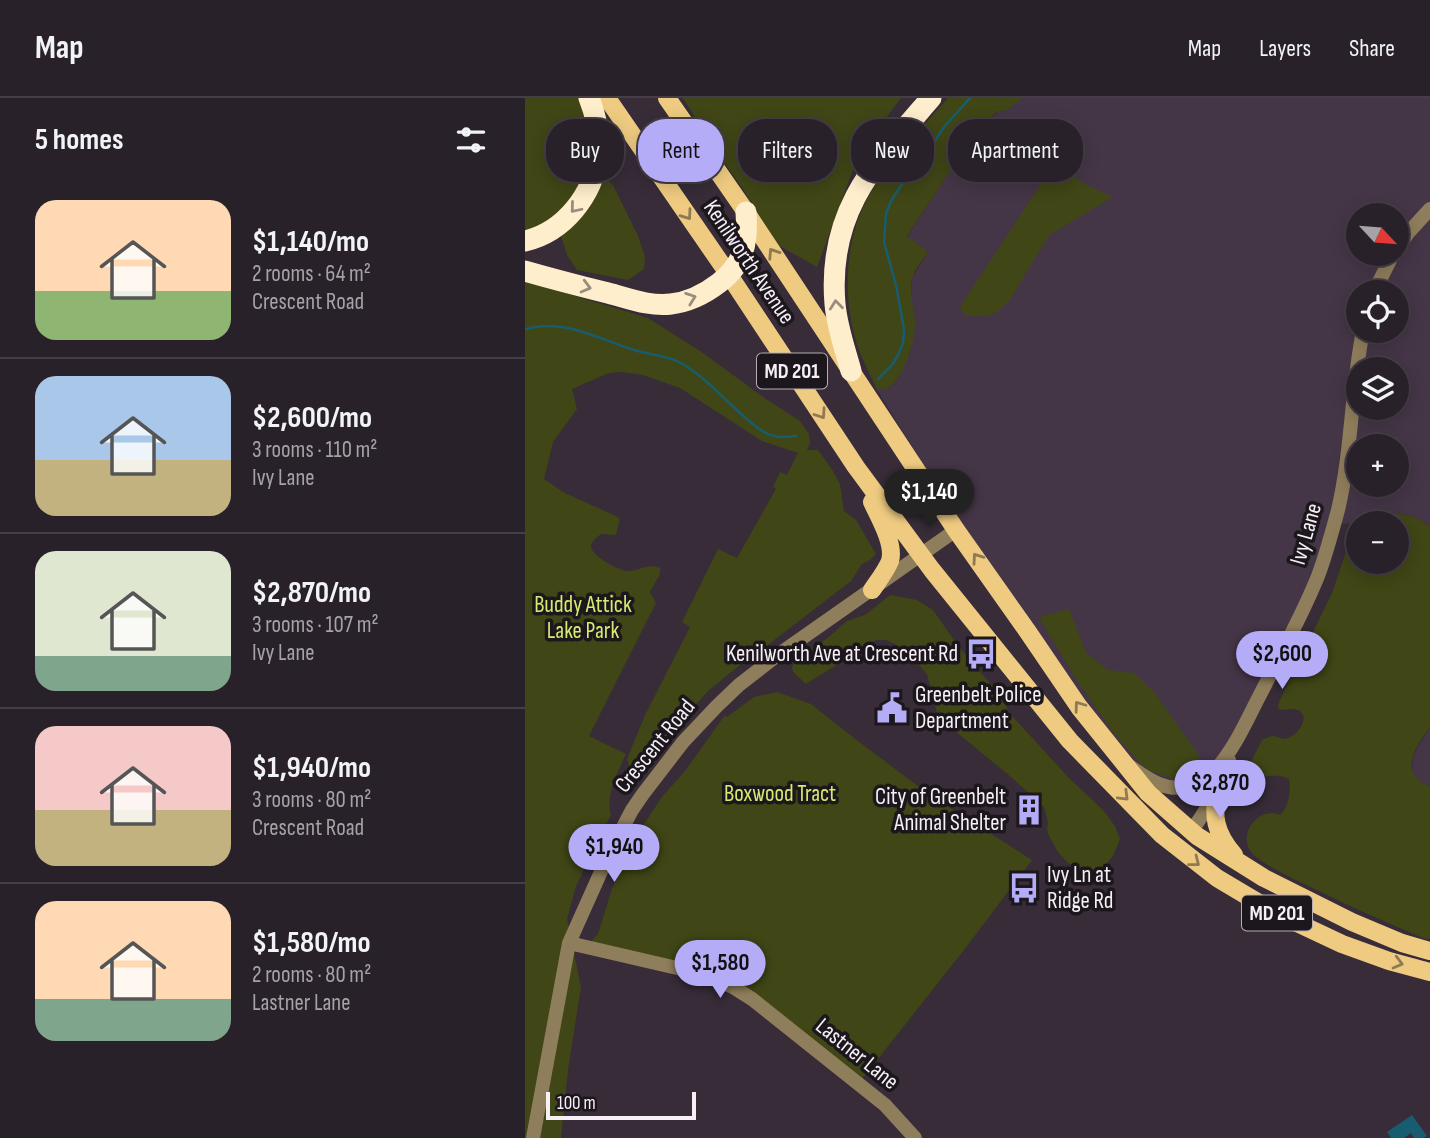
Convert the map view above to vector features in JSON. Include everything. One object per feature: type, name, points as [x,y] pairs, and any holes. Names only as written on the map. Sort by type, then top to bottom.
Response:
[{"type":"highway","points":[[525,241],[552,230],[569,216],[583,199],[595,173],[599,154],[598,131],[589,98]]},
{"type":"highway","points":[[851,371],[835,306],[834,261],[842,226],[869,172],[931,98]]},
{"type":"highway","points":[[525,271],[641,302],[671,304],[703,293],[729,275],[744,251],[747,240],[746,212]]},
{"type":"main road","name":"Kenilworth Avenue","points":[[607,98],[729,275],[856,467],[921,556],[1070,741],[1163,835],[1217,878],[1307,929],[1389,961],[1430,972]]},
{"type":"main road","name":"Kenilworth Avenue","points":[[667,98],[746,212],[956,530],[1079,707],[1148,793],[1191,831],[1243,866],[1352,922],[1402,943],[1430,951]]},
{"type":"main road","points":[[856,467],[882,523],[892,554],[889,564],[872,590]]},
{"type":"main road","points":[[1218,788],[1215,801],[1216,825],[1225,845],[1243,866]]},
{"type":"main road","points":[[1144,817],[1174,831],[1191,831]]},
{"type":"street","points":[[1409,232],[1430,209]]},
{"type":"street","name":"Ivy Lane","points":[[1122,760],[1160,785],[1189,787],[1214,770],[1225,758],[1240,733],[1304,608],[1330,542],[1342,489],[1361,343]]},
{"type":"street","name":"Crescent Road","points":[[533,1138],[569,943],[632,810],[656,774],[717,706],[748,678],[956,530]]},
{"type":"street","name":"Ivy Lane","points":[[1191,831],[1218,788],[1240,733]]},
{"type":"street","name":"Lastner Lane","points":[[569,943],[703,974],[733,987],[867,1090],[885,1105],[915,1138]]},
{"type":"shaded area","points":[[1022,98],[1430,98],[1430,526],[1409,516],[1409,511],[1346,511],[1346,524],[1334,525],[1330,542],[1225,758],[1189,787],[1144,776],[1028,632],[877,390],[894,384],[910,353],[914,311],[911,299],[912,278],[928,252],[907,237],[948,173],[948,182],[1083,182],[1083,119],[991,119],[997,112],[1007,110]]},
{"type":"shaded area","points":[[1430,728],[1430,786],[1420,783],[1412,772],[1417,748]]},
{"type":"green space","points":[[525,98],[582,98],[588,119],[546,119],[546,182],[609,182],[613,185],[638,236],[645,256],[644,269],[628,280],[577,270],[567,255],[556,220],[525,233]]},
{"type":"green space","points":[[683,98],[901,98],[885,119],[851,119],[851,176],[817,267],[778,245],[724,163],[724,119],[696,119]]},
{"type":"green space","points":[[948,98],[1022,98],[1007,110],[996,112],[990,119],[948,119],[948,174],[907,236],[928,252],[912,280],[915,324],[913,340],[904,369],[894,384],[884,390],[877,390],[858,347],[852,323],[848,285],[851,247],[862,210],[878,182],[934,182],[934,119],[929,119]]},
{"type":"green space","points":[[1042,182],[1082,182],[1113,197],[1049,235],[1010,300],[997,312],[987,316],[966,316],[960,307]]},
{"type":"green space","name":"Buddy Attick Lake Park","points":[[525,281],[648,318],[800,421],[809,434],[810,443],[807,450],[818,450],[833,471],[840,484],[844,511],[856,520],[876,554],[862,564],[851,581],[708,691],[671,732],[643,774],[634,779],[629,778],[625,770],[629,764],[627,759],[646,713],[690,627],[682,622],[718,549],[737,558],[776,489],[773,487],[780,472],[787,475],[798,453],[762,441],[680,388],[643,375],[609,373],[572,389],[577,409],[553,442],[544,479],[563,492],[620,518],[616,535],[601,534],[592,543],[593,551],[601,559],[628,571],[648,567],[660,568],[660,574],[650,592],[656,603],[589,736],[626,754],[611,792],[611,815],[576,886],[567,919],[581,987],[561,1138],[525,1138]]},
{"type":"green space","points":[[1409,516],[1430,526],[1430,728],[1415,752],[1412,768],[1420,781],[1430,786],[1430,939],[1371,915],[1279,871],[1256,857],[1247,842],[1250,826],[1256,820],[1271,813],[1280,815],[1287,803],[1289,779],[1253,775],[1248,773],[1248,768],[1262,740],[1273,736],[1288,738],[1302,726],[1302,713],[1292,709],[1280,710],[1279,702],[1332,593],[1346,552],[1346,574],[1409,574]]},
{"type":"green space","points":[[890,595],[917,600],[933,610],[959,647],[994,688],[1012,716],[1069,778],[1103,810],[1115,826],[1120,839],[1113,856],[1098,874],[1088,875],[1067,862],[1058,852],[1049,836],[1044,807],[937,713],[927,674],[897,645],[886,640],[876,640],[806,684],[793,672],[792,667],[797,657],[825,640],[847,621],[865,615]]},
{"type":"green space","points":[[1069,609],[1086,653],[1108,670],[1134,673],[1154,692],[1200,757],[1177,780],[1146,770],[1112,731],[1076,679],[1039,617]]},
{"type":"green space","name":"Boxwood Tract","points":[[777,692],[811,704],[918,786],[1032,860],[859,1083],[733,987],[586,947],[598,934],[612,889],[642,827],[662,797],[685,771],[725,715],[727,717],[754,697]]},
{"type":"water","points":[[1412,1115],[1427,1136],[1414,1138],[1411,1133],[1404,1138],[1391,1138],[1387,1132]]},
{"type":"waterway","points":[[878,379],[899,353],[904,329],[884,242],[886,214],[902,184],[913,174],[944,127],[970,98]]},
{"type":"waterway","points":[[525,329],[539,326],[567,328],[675,360],[699,375],[763,432],[777,437],[796,436]]},
{"type":"place","name":"Kenilworth Ave at Crescent Rd","points":[[981,654]]},
{"type":"place","name":"Greenbelt Police Department","points":[[892,708]]},
{"type":"place","name":"City of Greenbelt Animal Shelter","points":[[1029,810]]},
{"type":"place","name":"Ivy Ln at Ridge Rd","points":[[1024,888]]}]
